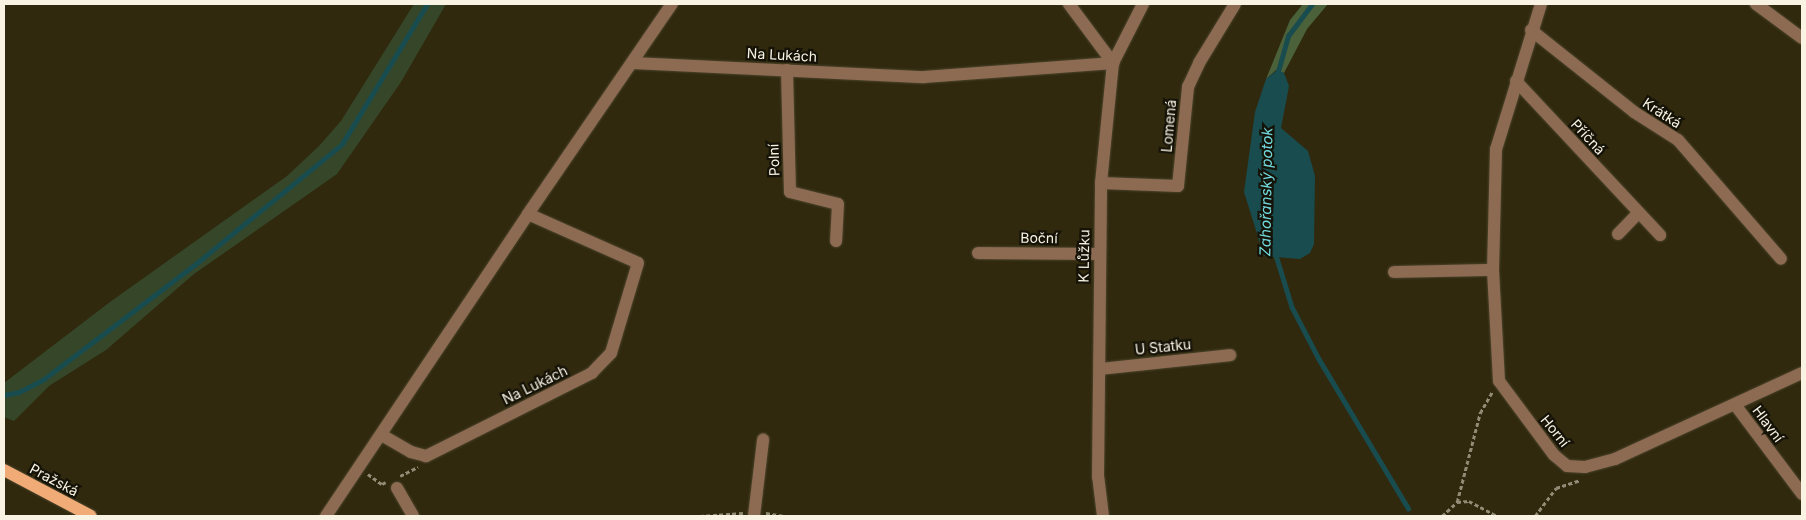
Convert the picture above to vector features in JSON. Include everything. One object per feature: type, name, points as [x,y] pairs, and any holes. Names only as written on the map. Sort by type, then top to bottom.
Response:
[{"type":"main road","name":"Pražská","points":[[4,470],[91,516]]},
{"type":"street","points":[[326,516],[382,435],[528,214],[633,64],[672,4]]},
{"type":"street","points":[[1070,4],[1113,63]]},
{"type":"street","name":"K Lůžku","points":[[1103,516],[1098,476],[1100,369],[1098,254],[1101,183],[1113,63],[1143,4]]},
{"type":"street","name":"Lomená","points":[[1101,183],[1178,186],[1188,87],[1198,63],[1235,4]]},
{"type":"street","points":[[1499,381],[1493,270],[1496,149],[1531,30],[1541,4]]},
{"type":"street","points":[[1756,4],[1802,38]]},
{"type":"street","name":"Krátká","points":[[1531,30],[1634,112],[1678,140],[1781,260]]},
{"type":"street","name":"Na Lukách","points":[[633,64],[924,77],[1113,63]]},
{"type":"street","name":"Polní","points":[[786,70],[790,192],[838,204],[836,241]]},
{"type":"street","name":"Příčná","points":[[1516,81],[1660,235]]},
{"type":"street","points":[[1618,234],[1638,213]]},
{"type":"street","name":"Na Lukách","points":[[382,435],[411,452],[426,456],[592,373],[611,353],[638,263],[528,214]]},
{"type":"street","name":"Boční","points":[[978,253],[1098,254]]},
{"type":"street","points":[[1394,272],[1493,270]]},
{"type":"street","name":"U Statku","points":[[1100,369],[1230,355]]},
{"type":"street","name":"Hlavní","points":[[1802,373],[1736,406],[1802,494]]},
{"type":"street","name":"Horní","points":[[1499,381],[1554,455],[1568,466],[1585,466],[1615,459],[1736,406]]},
{"type":"street","points":[[754,516],[763,440]]},
{"type":"street","points":[[397,488],[413,516]]},
{"type":"path","points":[[1442,516],[1457,502],[1480,412],[1499,381]]},
{"type":"path","points":[[1535,516],[1556,488]]},
{"type":"path","points":[[1457,502],[1469,501],[1497,516]]},
{"type":"green space","points":[[414,4],[446,4],[401,82],[337,174],[194,274],[106,350],[49,386],[14,421],[4,417],[4,383],[110,302],[287,176],[319,146],[341,121]]},
{"type":"green space","points":[[1303,4],[1328,4],[1307,29],[1284,73],[1276,70],[1266,79],[1290,20]]},
{"type":"water","points":[[1277,70],[1284,73],[1289,86],[1281,128],[1308,151],[1315,176],[1314,244],[1310,253],[1300,259],[1264,256],[1244,192],[1255,112],[1266,79]]},
{"type":"waterway","points":[[4,395],[19,392],[44,379],[198,262],[342,144],[427,4]]},
{"type":"waterway","name":"Zahořanský potok","points":[[1277,75],[1288,36],[1312,4]]},
{"type":"waterway","name":"Zahořanský potok","points":[[1275,252],[1292,307],[1319,359],[1408,508]]}]
